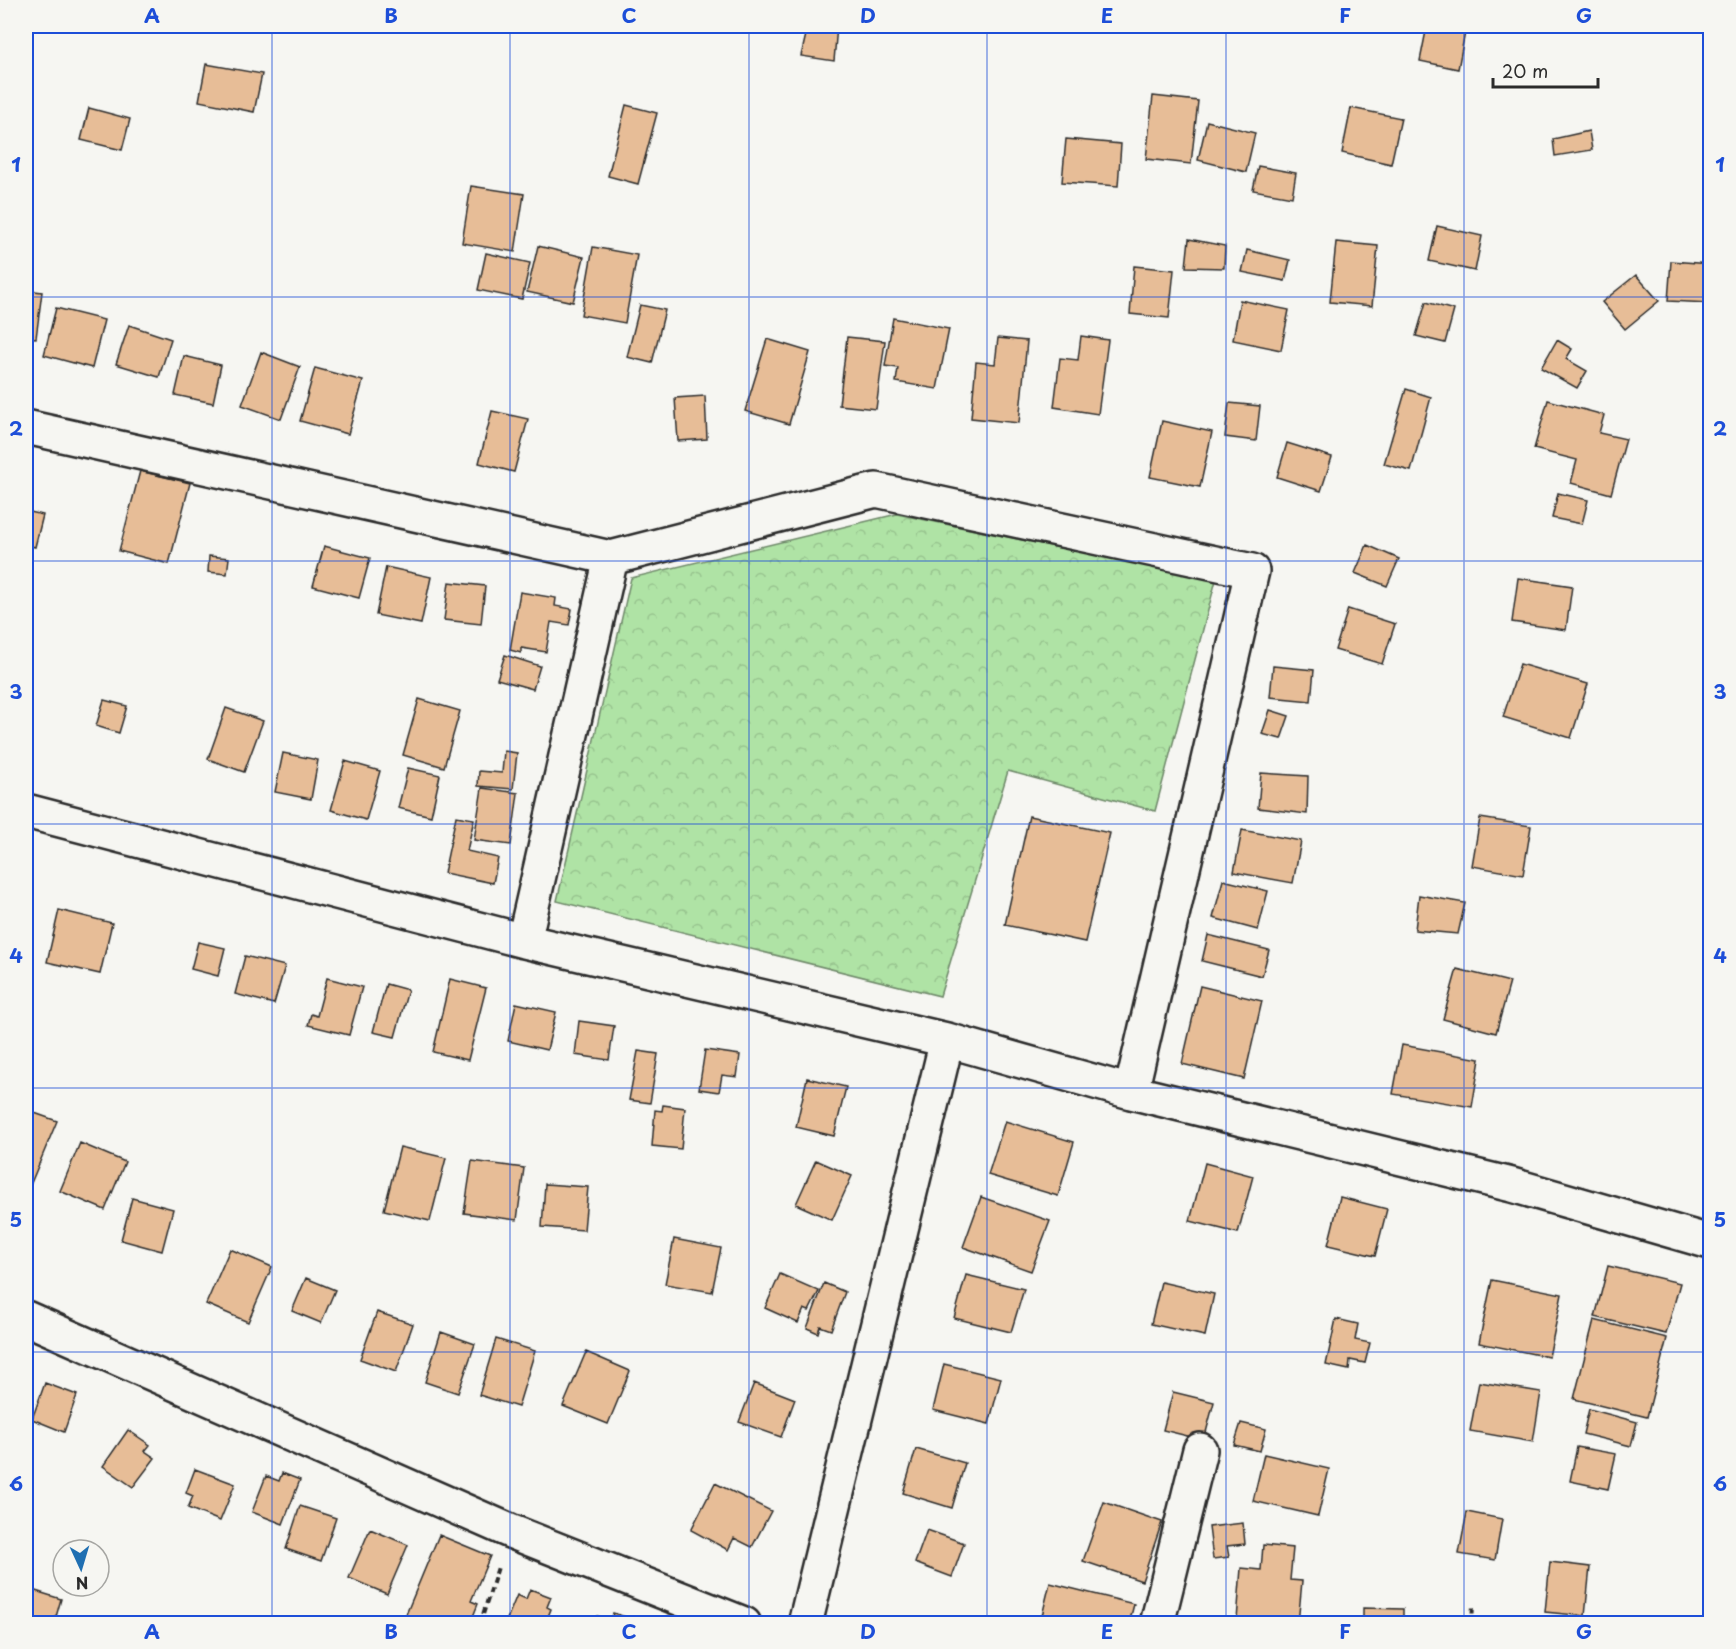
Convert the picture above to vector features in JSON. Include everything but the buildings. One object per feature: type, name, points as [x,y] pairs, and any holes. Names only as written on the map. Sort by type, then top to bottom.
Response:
[{"type":"street","points":[[26,427],[611,558],[876,490],[1252,571],[1131,1092]]},
{"type":"street","points":[[524,941],[611,558]]},
{"type":"street","points":[[26,811],[524,941],[947,1040],[1131,1092],[1512,1185],[1710,1242]]},
{"type":"street","points":[[805,1623],[947,1040]]},
{"type":"street","points":[[26,1318],[510,1531],[744,1623]]},
{"type":"street","points":[[1157,1623],[1200,1450]]},
{"type":"path","points":[[480,1623],[510,1531]]},
{"type":"path","points":[[1472,1623],[1473,1604]]},
{"type":"green space","points":[[897,514],[1216,580],[1155,811],[1008,771],[940,996],[557,901],[631,578]]}]
